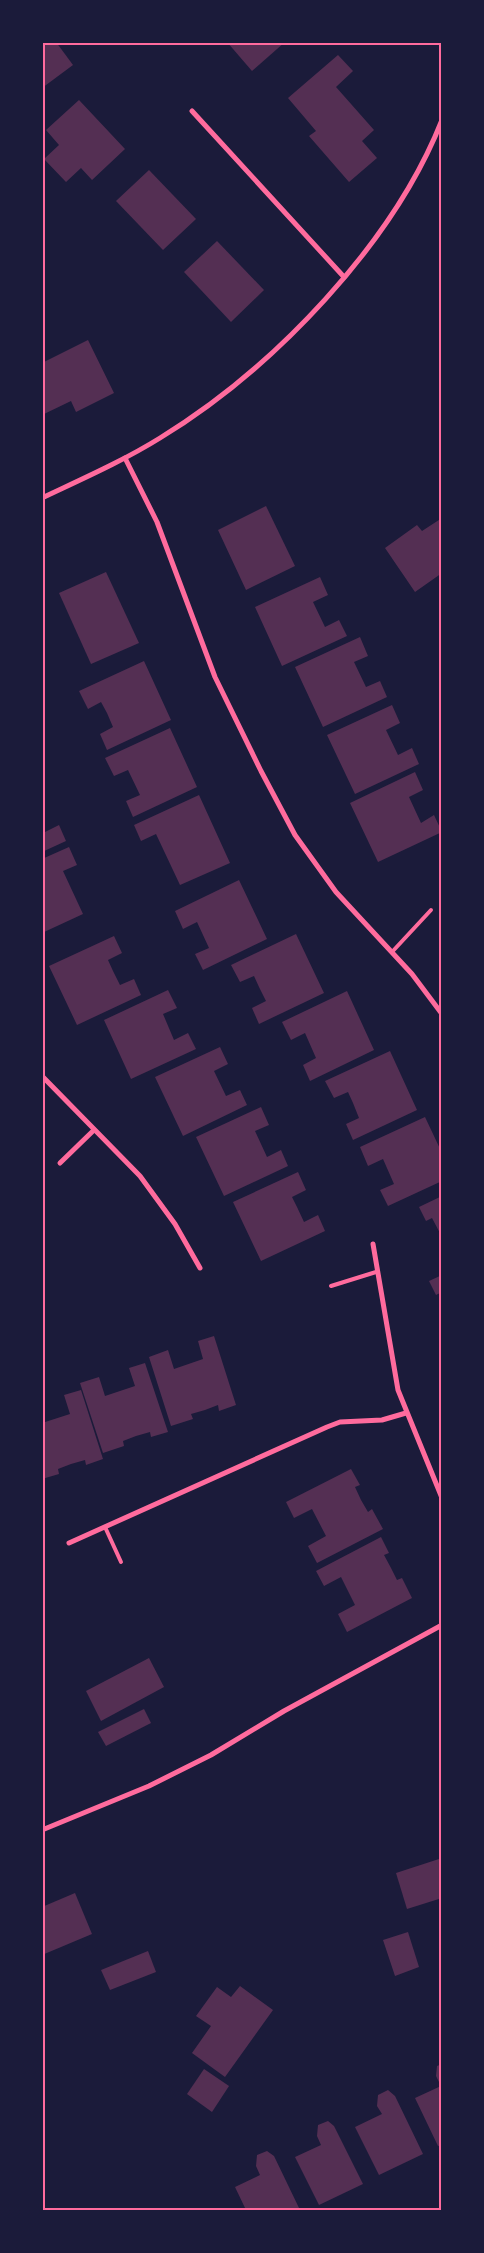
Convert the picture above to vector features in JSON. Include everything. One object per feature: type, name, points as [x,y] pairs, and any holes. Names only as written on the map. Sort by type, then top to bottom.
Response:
[{"type":"street","points":[[192,111],[344,277]]},
{"type":"street","points":[[42,498],[125,458],[161,437],[243,378],[286,339],[344,277],[369,247],[404,198],[442,120]]},
{"type":"street","points":[[125,458],[158,522],[215,677],[295,835],[336,892],[392,952],[442,1014]]},
{"type":"street","points":[[42,1076],[140,1176],[175,1224],[200,1268]]},
{"type":"street","points":[[60,1163],[94,1130]]},
{"type":"street","points":[[373,1244],[376,1272],[396,1382],[406,1413],[442,1498]]},
{"type":"street","points":[[69,1543],[326,1427],[340,1422],[382,1420],[406,1413]]},
{"type":"street","points":[[42,1830],[141,1789],[211,1755],[284,1711],[442,1625]]},
{"type":"lane","points":[[392,952],[430,910]]},
{"type":"lane","points":[[332,1286],[376,1272]]},
{"type":"lane","points":[[105,1527],[121,1562]]},
{"type":"building","points":[[42,42],[56,42],[73,65],[42,88]]},
{"type":"building","points":[[227,42],[285,42],[252,71]]},
{"type":"building","points":[[338,55],[353,71],[336,87],[374,130],[362,141],[377,158],[349,182],[309,136],[316,131],[288,98]]},
{"type":"building","points":[[79,100],[125,149],[92,180],[81,168],[66,182],[44,159],[59,145],[46,130]]},
{"type":"building","points":[[149,170],[196,219],[163,250],[116,201]]},
{"type":"building","points":[[217,241],[264,290],[231,322],[184,272]]},
{"type":"building","points":[[88,340],[114,393],[76,412],[71,401],[42,415],[42,363]]},
{"type":"building","points":[[266,506],[295,566],[246,590],[218,530]]},
{"type":"building","points":[[442,518],[442,573],[415,592],[385,548],[417,525],[422,531]]},
{"type":"building","points":[[106,572],[139,643],[91,664],[59,593]]},
{"type":"building","points":[[320,577],[328,595],[313,602],[325,627],[339,620],[347,636],[282,666],[255,607]]},
{"type":"building","points":[[360,637],[368,656],[354,662],[366,687],[380,681],[387,697],[323,727],[295,667]]},
{"type":"building","points":[[144,661],[171,720],[107,750],[100,734],[113,727],[107,713],[101,702],[88,709],[79,691]]},
{"type":"building","points":[[392,705],[400,723],[386,730],[398,755],[412,748],[419,764],[355,794],[327,735]]},
{"type":"building","points":[[170,728],[197,787],[133,817],[126,801],[140,795],[128,770],[114,776],[105,758]]},
{"type":"building","points":[[415,772],[423,790],[409,797],[421,823],[434,815],[442,832],[378,862],[350,803]]},
{"type":"building","points":[[199,795],[230,863],[180,885],[156,834],[141,841],[134,825]]},
{"type":"building","points":[[59,825],[66,841],[42,852],[42,827],[45,832]]},
{"type":"building","points":[[69,847],[77,865],[63,871],[83,914],[42,933],[42,859]]},
{"type":"building","points":[[239,880],[267,939],[203,970],[195,954],[209,948],[197,922],[183,929],[175,911]]},
{"type":"building","points":[[296,934],[324,993],[259,1024],[252,1008],[266,1001],[254,976],[240,982],[231,965]]},
{"type":"building","points":[[114,936],[122,953],[108,960],[113,971],[120,985],[134,979],[141,995],[77,1025],[49,966]]},
{"type":"building","points":[[168,990],[177,1008],[163,1014],[174,1040],[188,1033],[196,1049],[131,1079],[104,1020]]},
{"type":"building","points":[[347,991],[374,1050],[310,1081],[303,1065],[316,1058],[305,1033],[291,1040],[282,1022]]},
{"type":"building","points":[[220,1047],[228,1064],[214,1071],[226,1096],[240,1090],[247,1105],[183,1136],[155,1077]]},
{"type":"building","points":[[390,1051],[417,1110],[353,1140],[346,1124],[359,1118],[348,1092],[334,1098],[325,1081]]},
{"type":"building","points":[[261,1107],[269,1125],[255,1131],[267,1157],[281,1150],[288,1166],[224,1196],[196,1137]]},
{"type":"building","points":[[425,1117],[442,1153],[442,1181],[388,1206],[380,1190],[394,1184],[383,1159],[368,1166],[360,1147]]},
{"type":"building","points":[[298,1172],[306,1190],[292,1197],[304,1222],[318,1215],[325,1231],[261,1261],[233,1202]]},
{"type":"building","points":[[442,1196],[442,1237],[432,1218],[426,1221],[419,1207]]},
{"type":"building","points":[[442,1275],[442,1292],[436,1295],[429,1281]]},
{"type":"building","points":[[214,1336],[236,1405],[219,1411],[218,1405],[191,1414],[193,1419],[171,1426],[149,1357],[168,1350],[174,1369],[203,1359],[198,1341]]},
{"type":"building","points":[[145,1363],[168,1432],[151,1437],[150,1432],[136,1436],[123,1441],[124,1446],[103,1453],[80,1383],[99,1377],[105,1396],[135,1386],[129,1368]]},
{"type":"building","points":[[81,1390],[103,1459],[86,1465],[85,1460],[71,1464],[58,1469],[59,1474],[42,1479],[42,1423],[70,1414],[64,1395]]},
{"type":"building","points":[[351,1469],[360,1485],[355,1487],[361,1500],[368,1512],[372,1509],[383,1529],[317,1563],[308,1546],[326,1536],[312,1509],[294,1518],[286,1502]]},
{"type":"building","points":[[381,1537],[389,1553],[384,1555],[397,1580],[402,1578],[412,1598],[347,1632],[338,1614],[355,1605],[341,1577],[324,1586],[316,1571]]},
{"type":"building","points":[[149,1658],[164,1687],[101,1721],[86,1691]]},
{"type":"building","points":[[144,1709],[151,1723],[106,1746],[98,1732]]},
{"type":"building","points":[[442,1858],[442,1898],[407,1909],[396,1873]]},
{"type":"building","points":[[75,1893],[92,1934],[42,1955],[42,1907]]},
{"type":"building","points":[[408,1932],[419,1967],[395,1976],[383,1940]]},
{"type":"building","points":[[148,1951],[156,1972],[110,1990],[101,1970]]},
{"type":"building","points":[[240,1986],[273,2010],[225,2077],[192,2053],[211,2026],[196,2016],[217,1987],[231,1997]]},
{"type":"building","points":[[442,2064],[442,2145],[438,2146],[415,2098],[441,2086],[436,2076],[437,2066]]},
{"type":"building","points":[[204,2069],[229,2086],[212,2112],[187,2094]]},
{"type":"building","points":[[388,2090],[395,2096],[423,2154],[379,2175],[355,2127],[382,2114],[377,2106],[378,2095]]},
{"type":"building","points":[[328,2121],[334,2126],[363,2184],[319,2205],[295,2157],[321,2145],[317,2136],[318,2125]]},
{"type":"building","points":[[267,2151],[274,2156],[300,2210],[246,2210],[235,2187],[260,2175],[256,2166],[257,2155]]}]
